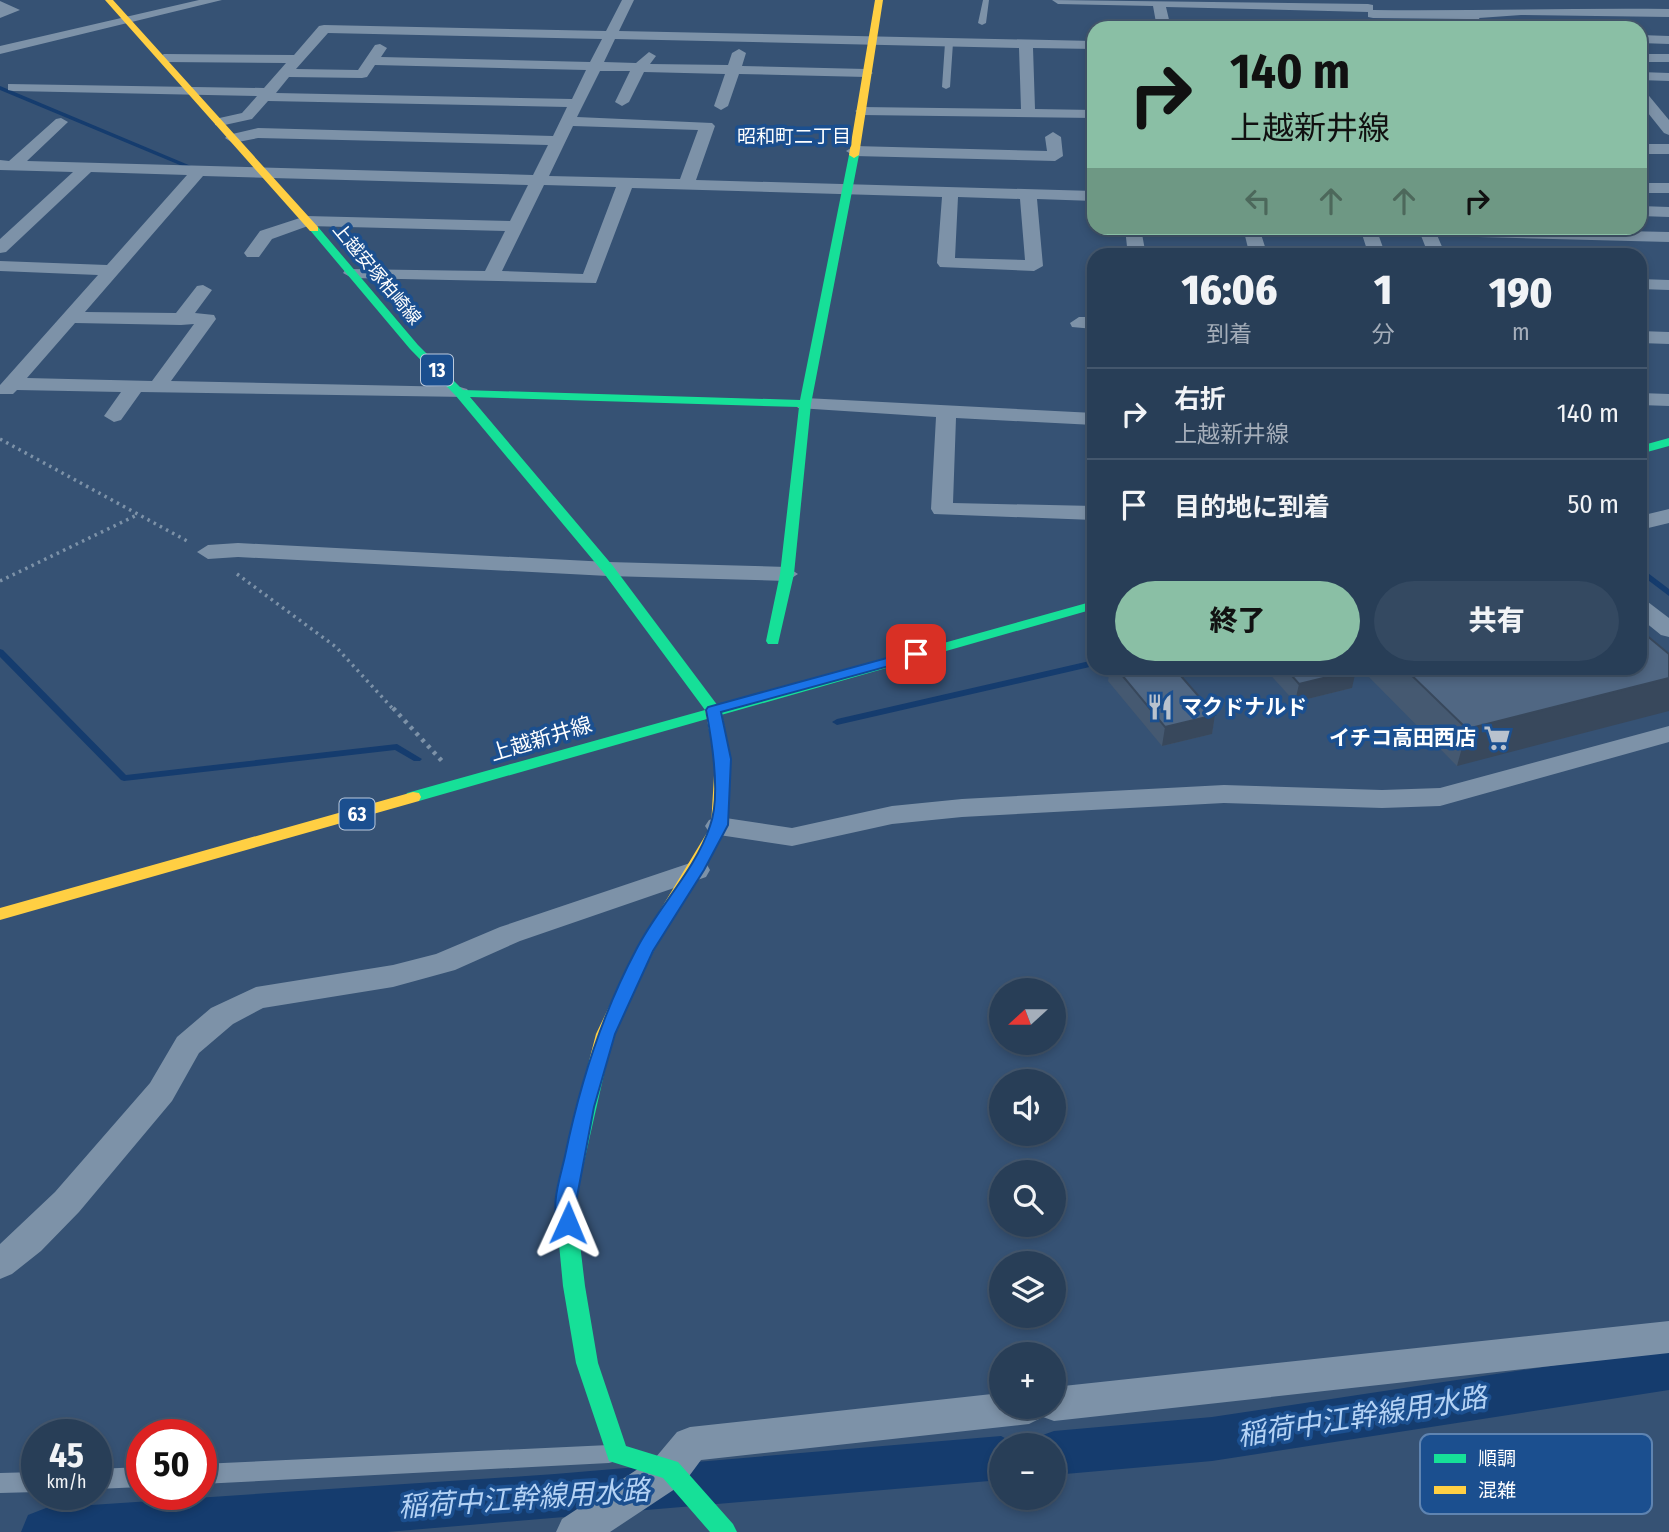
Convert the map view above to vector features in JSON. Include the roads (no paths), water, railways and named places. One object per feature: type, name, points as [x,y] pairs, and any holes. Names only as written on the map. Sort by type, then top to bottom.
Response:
[{"type":"main road","name":"上越安塚柏崎線","points":[[109,0],[130,20],[188,90],[265,172],[414,348],[460,393],[608,569],[713,710]]},
{"type":"main road","points":[[773,641],[787,574],[806,404],[862,111],[879,0]]},
{"type":"main road","points":[[460,393],[806,404]]},
{"type":"main road","points":[[1647,448],[1669,442]]},
{"type":"main road","name":"上越新井線","points":[[0,914],[464,784],[713,710],[1087,607]]},
{"type":"main road","points":[[713,710],[723,759],[719,825],[696,870],[645,950],[605,1034],[585,1107],[565,1202],[574,1286],[587,1363],[617,1454],[670,1470],[725,1532]]},
{"type":"street","points":[[0,50],[216,0]]},
{"type":"street","points":[[491,276],[628,0]]},
{"type":"street","points":[[1058,0],[1368,7],[1467,21]]},
{"type":"street","points":[[1566,0],[1582,21]]},
{"type":"street","points":[[1159,3],[1163,21]]},
{"type":"street","points":[[0,5],[14,10],[0,14]]},
{"type":"street","points":[[1478,21],[1521,10],[1669,13]]},
{"type":"street","points":[[344,29],[360,13]]},
{"type":"street","points":[[220,122],[247,116],[324,29],[393,30],[433,33],[525,38],[478,96],[397,94],[433,33],[436,15]]},
{"type":"street","points":[[497,33],[508,18]]},
{"type":"street","points":[[726,37],[731,19]]},
{"type":"street","points":[[286,73],[362,75],[393,30]]},
{"type":"street","points":[[433,33],[667,33],[744,38],[1087,45]]},
{"type":"street","points":[[622,102],[637,71],[667,33]]},
{"type":"street","points":[[721,106],[744,38]]},
{"type":"street","points":[[1647,39],[1669,40]]},
{"type":"street","points":[[1026,44],[1028,113]]},
{"type":"street","points":[[164,58],[296,59]]},
{"type":"street","points":[[1647,58],[1669,58]]},
{"type":"street","points":[[371,61],[412,72],[505,63],[866,73]]},
{"type":"street","points":[[1647,76],[1669,77]]},
{"type":"street","points":[[13,87],[575,103]]},
{"type":"street","points":[[1654,110],[1669,130]]},
{"type":"street","points":[[862,111],[1087,114]]},
{"type":"street","points":[[568,121],[708,123],[686,185]]},
{"type":"street","points":[[6,166],[61,122]]},
{"type":"street","points":[[233,138],[258,133],[557,141]]},
{"type":"street","points":[[853,151],[1055,156],[1053,137]]},
{"type":"street","points":[[1647,149],[1669,149]]},
{"type":"street","points":[[6,166],[1087,196]]},
{"type":"street","points":[[0,248],[85,169]]},
{"type":"street","points":[[6,390],[198,172]]},
{"type":"street","points":[[352,273],[590,279],[625,184]]},
{"type":"street","points":[[1647,188],[1669,188]]},
{"type":"street","points":[[950,193],[946,263],[1034,266],[1028,195]]},
{"type":"street","points":[[1647,211],[1669,212]]},
{"type":"street","points":[[253,253],[266,236],[306,220],[514,226]]},
{"type":"street","points":[[1616,235],[1669,237]]},
{"type":"street","points":[[1,267],[112,270]]},
{"type":"street","points":[[1647,284],[1669,285]]},
{"type":"street","points":[[181,319],[203,290]]},
{"type":"street","points":[[73,317],[207,319],[158,386]]},
{"type":"street","points":[[1647,337],[1669,338]]},
{"type":"street","points":[[114,415],[135,386]]},
{"type":"street","points":[[6,390],[158,386],[460,393]]},
{"type":"street","points":[[1647,399],[1669,400]]},
{"type":"street","points":[[806,404],[1087,419]]},
{"type":"street","points":[[946,413],[942,509],[1087,513]]},
{"type":"street","points":[[1647,521],[1669,516]]},
{"type":"street","points":[[208,552],[238,550],[608,569],[787,574]]},
{"type":"street","points":[[1647,613],[1669,630]]},
{"type":"street","points":[[719,825],[792,836],[892,815],[962,808],[1224,794],[1382,799],[1440,797],[1669,734]]},
{"type":"street","points":[[0,1264],[29,1241],[67,1202],[161,1092],[188,1045],[222,1016],[256,998],[393,976],[444,962],[510,934],[696,870]]},
{"type":"street","points":[[1066,1403],[1669,1337]]},
{"type":"street","points":[[576,1532],[670,1470],[690,1444],[989,1411]]},
{"type":"lane","points":[[982,23],[986,0]]},
{"type":"lane","points":[[946,87],[948,43]]},
{"type":"lane","points":[[217,1473],[617,1454]]},
{"type":"lane","points":[[0,1483],[21,1482]]},
{"type":"waterway","points":[[0,88],[189,167]]},
{"type":"waterway","points":[[1647,576],[1669,593]]},
{"type":"waterway","points":[[0,652],[124,778],[397,747],[417,759]]},
{"type":"waterway","points":[[837,722],[1087,665]]},
{"type":"waterway","name":"稲荷中江幹線用水路","points":[[1066,1452],[1212,1439],[1669,1369]]},
{"type":"waterway","name":"稲荷中江幹線用水路","points":[[46,1532],[555,1497],[989,1459]]},
{"type":"place","name":"マクドナルド","points":[[1160,707]]},
{"type":"place","name":"イチコ高田西店","points":[[1497,738]]},
{"type":"district","name":"昭和町二丁目","points":[[794,136]]}]
